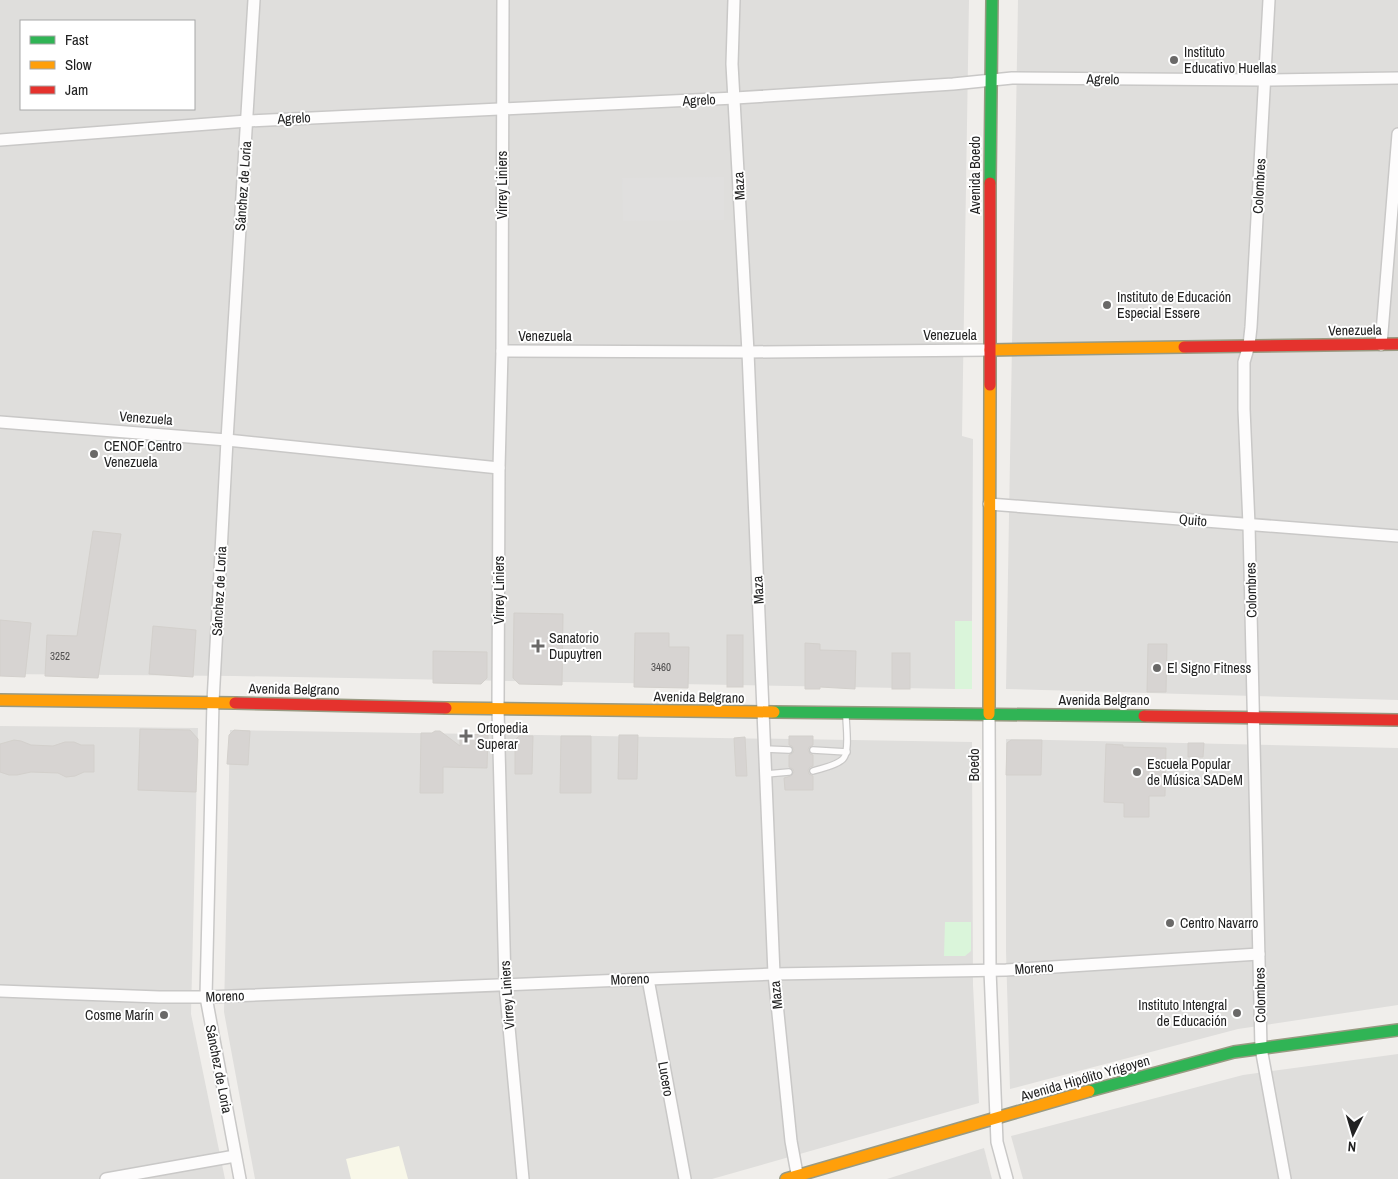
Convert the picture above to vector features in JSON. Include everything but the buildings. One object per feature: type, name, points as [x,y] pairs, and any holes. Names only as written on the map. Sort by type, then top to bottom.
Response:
[{"type":"main road","name":"Avenida Boedo","points":[[990,350],[990,80],[992,0]]},
{"type":"main road","name":"Venezuela","points":[[990,350],[1398,344]]},
{"type":"main road","name":"Boedo","points":[[989,714],[990,350]]},
{"type":"main road","name":"Avenida Belgrano","points":[[0,700],[213,702],[498,709],[1398,720]]},
{"type":"main road","name":"Avenida Hipólito Yrigoyen","points":[[794,1178],[1056,1100],[1234,1052],[1398,1030]]},
{"type":"street","name":"Sánchez de Loria","points":[[240,1179],[206,997],[213,702],[254,0]]},
{"type":"street","name":"Virrey Liniers","points":[[503,0],[498,709],[505,984],[523,1179]]},
{"type":"street","name":"Maza","points":[[734,0],[732,64],[748,352],[774,974],[794,1178]]},
{"type":"street","name":"Colombres","points":[[1269,0],[1252,327],[1244,362],[1244,409],[1249,525],[1261,1048],[1286,1179]]},
{"type":"street","name":"Agrelo","points":[[0,140],[247,121],[735,98],[953,84],[1012,78],[1265,80],[1398,78]]},
{"type":"street","points":[[1381,344],[1398,134]]},
{"type":"street","name":"Venezuela","points":[[502,351],[748,352],[990,350]]},
{"type":"street","name":"Venezuela","points":[[0,422],[227,440],[499,468]]},
{"type":"street","name":"Quito","points":[[989,504],[1398,536]]},
{"type":"street","name":"Boedo","points":[[989,714],[990,970],[997,1142],[1007,1179]]},
{"type":"street","name":"Moreno","points":[[0,990],[159,997],[206,997],[648,978],[1006,970],[1259,954]]},
{"type":"street","name":"Lucero","points":[[648,978],[685,1179]]},
{"type":"street","points":[[106,1179],[235,1156]]},
{"type":"lane","points":[[813,770],[838,763],[845,758],[847,752],[846,713]]},
{"type":"lane","points":[[764,749],[789,750]]},
{"type":"lane","points":[[813,750],[847,752]]},
{"type":"lane","points":[[766,774],[788,772]]},
{"type":"shaded area","points":[[0,0],[969,0],[962,436],[973,439],[972,621],[955,621],[955,689],[235,676],[0,674]]},
{"type":"shaded area","points":[[1018,0],[1398,0],[1398,700],[1006,689]]},
{"type":"shaded area","points":[[724,177],[724,220],[623,221],[622,178]]},
{"type":"shaded area","points":[[0,726],[198,728],[191,1014],[225,1179],[0,1179]]},
{"type":"shaded area","points":[[230,730],[972,742],[973,985],[979,1103],[712,1179],[255,1179],[224,1012]]},
{"type":"shaded area","points":[[1006,739],[1398,748],[1398,1005],[1238,1029],[1010,1089],[1006,951]]},
{"type":"shaded area","points":[[1398,1054],[1398,1179],[1023,1179],[1011,1136],[1243,1075]]},
{"type":"shaded area","points":[[399,1146],[408,1179],[351,1179],[346,1159]]},
{"type":"shaded area","points":[[984,1148],[992,1179],[887,1179]]},
{"type":"green space","points":[[955,621],[972,621],[972,689],[955,689]]},
{"type":"green space","points":[[945,922],[971,922],[971,951],[965,956],[944,956]]},
{"type":"traffic: fast","points":[[990,183],[992,0]]},
{"type":"traffic: fast","points":[[774,712],[1144,716]]},
{"type":"traffic: fast","points":[[1089,1091],[1234,1052],[1398,1030]]},
{"type":"traffic: slow","points":[[990,350],[1184,347]]},
{"type":"traffic: slow","points":[[989,714],[990,385]]},
{"type":"traffic: slow","points":[[0,700],[235,703]]},
{"type":"traffic: slow","points":[[446,708],[774,712]]},
{"type":"traffic: slow","points":[[786,1179],[1089,1091]]},
{"type":"traffic: jam","points":[[990,183],[990,385]]},
{"type":"traffic: jam","points":[[1184,347],[1398,344]]},
{"type":"traffic: jam","points":[[235,703],[446,708]]},
{"type":"traffic: jam","points":[[1144,716],[1398,720]]},
{"type":"place","name":"Instituto Educativo Huellas","points":[[1174,60]]},
{"type":"place","name":"Instituto de Educación Especial Essere","points":[[1107,305]]},
{"type":"place","name":"CENOF Centro Venezuela","points":[[94,454]]},
{"type":"place","name":"Sanatorio Dupuytren","points":[[538,646]]},
{"type":"place","name":"El Signo Fitness","points":[[1157,668]]},
{"type":"place","name":"Ortopedia Superar","points":[[466,736]]},
{"type":"place","name":"Escuela Popular de Música SADeM","points":[[1137,772]]},
{"type":"place","name":"Centro Navarro","points":[[1170,923]]},
{"type":"place","name":"Instituto Intengral de Educación","points":[[1237,1013]]},
{"type":"place","name":"Cosme Marín","points":[[164,1015]]}]
